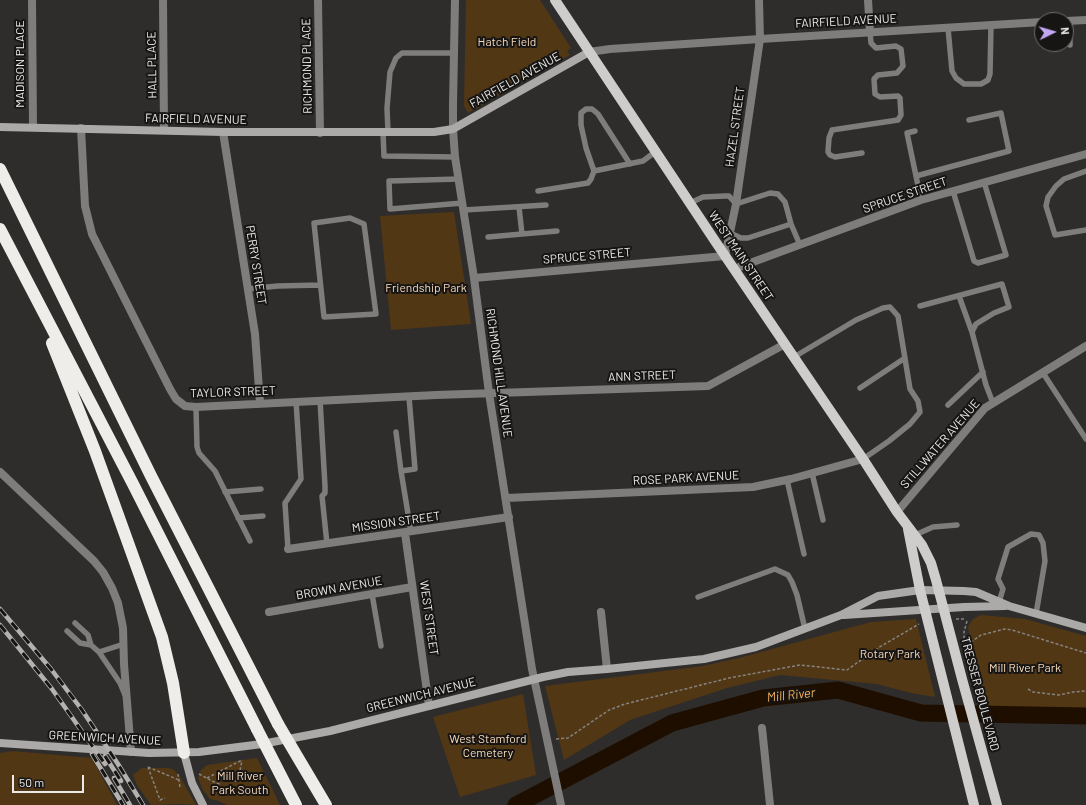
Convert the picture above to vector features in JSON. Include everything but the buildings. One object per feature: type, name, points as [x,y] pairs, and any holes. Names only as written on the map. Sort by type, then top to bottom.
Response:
[{"type":"highway","points":[[0,169],[148,469],[318,805]]},
{"type":"highway","points":[[0,229],[133,484],[296,805]]},
{"type":"highway","points":[[28,283],[87,430],[158,625],[172,674],[184,753]]},
{"type":"highway","points":[[278,724],[326,805]]},
{"type":"main road","name":"WEST MAIN STREET","points":[[555,0],[655,152],[863,458],[897,512],[922,545],[931,563],[938,590]]},
{"type":"main road","name":"FAIRFIELD AVENUE","points":[[3,127],[223,132],[434,132],[453,129],[589,52]]},
{"type":"main road","name":"WEST MAIN STREET","points":[[908,525],[925,610]]},
{"type":"main road","name":"GREENWICH AVENUE","points":[[0,743],[130,752],[184,753],[244,747],[330,731],[534,679],[568,672],[607,670],[704,659],[756,647],[841,615],[878,596],[920,590],[938,590]]},
{"type":"main road","points":[[938,590],[964,590],[976,592],[1009,606],[1086,628]]},
{"type":"main road","name":"TRESSER BOULEVARD","points":[[938,590],[997,805]]},
{"type":"main road","points":[[974,805],[925,610],[1009,606]]},
{"type":"main road","name":"GREENWICH AVENUE","points":[[841,615],[925,610]]},
{"type":"main road","points":[[184,753],[189,776],[203,805]]},
{"type":"street","name":"MADISON PLACE","points":[[32,0],[33,127]]},
{"type":"street","name":"HALL PLACE","points":[[163,0],[164,130]]},
{"type":"street","name":"RICHMOND PLACE","points":[[318,0],[320,133]]},
{"type":"street","name":"RICHMOND HILL AVENUE","points":[[455,0],[453,129],[455,157],[474,278],[489,393],[534,679],[561,805]]},
{"type":"street","name":"HAZEL STREET","points":[[725,256],[736,204],[760,38],[759,0]]},
{"type":"street","points":[[868,0],[870,32]]},
{"type":"street","points":[[1074,21],[1086,20]]},
{"type":"street","name":"FAIRFIELD AVENUE","points":[[589,52],[610,49],[760,38],[1034,22]]},
{"type":"street","name":"TAYLOR STREET","points":[[81,128],[85,206],[88,223],[92,234],[176,399],[185,406],[196,407],[296,401],[489,393]]},
{"type":"street","name":"PERRY STREET","points":[[223,132],[255,334],[260,403]]},
{"type":"street","name":"SPRUCE STREET","points":[[734,269],[921,200],[1086,154]]},
{"type":"street","name":"SPRUCE STREET","points":[[474,278],[725,256]]},
{"type":"street","name":"ANN STREET","points":[[489,393],[708,386],[785,344]]},
{"type":"street","name":"STILLWATER AVENUE","points":[[897,512],[985,408],[1086,346]]},
{"type":"street","name":"ROSE PARK AVENUE","points":[[506,498],[753,487],[787,480],[863,458]]},
{"type":"street","points":[[0,472],[94,561],[103,572],[112,588],[118,602],[124,628],[124,664],[130,752]]},
{"type":"street","name":"MISSION STREET","points":[[288,549],[509,517]]},
{"type":"street","name":"WEST STREET","points":[[408,532],[412,587],[430,706]]},
{"type":"street","name":"BROWN AVENUE","points":[[270,612],[412,587]]},
{"type":"street","points":[[601,612],[607,670]]},
{"type":"street","points":[[762,728],[770,805]]},
{"type":"lane","points":[[948,28],[952,71],[956,78],[964,84],[981,84],[988,80],[990,74],[991,25]]},
{"type":"lane","points":[[862,153],[835,157],[830,155],[828,152],[829,138],[832,130],[898,120],[901,116],[900,98],[898,96],[880,97],[875,94],[874,79],[878,75],[897,73],[903,66],[901,49],[896,46],[876,48],[871,43],[870,32]]},
{"type":"lane","points":[[454,53],[402,53],[396,58],[390,72],[384,156],[455,157]]},
{"type":"lane","points":[[538,191],[588,183],[591,179],[594,171],[586,148],[581,125],[581,113],[586,109],[592,109],[598,114],[630,164]]},
{"type":"lane","points":[[916,176],[1009,151],[1001,113],[969,120]]},
{"type":"lane","points":[[915,131],[907,134],[921,200]]},
{"type":"lane","points":[[594,171],[643,161],[655,152]]},
{"type":"lane","points":[[1086,171],[1064,179],[1048,196],[1046,206],[1055,235],[1086,230]]},
{"type":"lane","points":[[459,179],[389,181],[390,209],[463,206],[519,207],[546,205]]},
{"type":"lane","points":[[953,191],[974,261],[978,263],[1006,255],[984,182]]},
{"type":"lane","points":[[690,203],[703,197],[729,196],[736,204],[770,194],[778,194],[784,202],[800,245]]},
{"type":"lane","points":[[519,207],[522,234]]},
{"type":"lane","points":[[350,218],[364,224],[376,314],[324,317],[320,285],[320,267],[314,223],[350,218]]},
{"type":"lane","points":[[730,233],[741,238],[748,238],[791,224]]},
{"type":"lane","points":[[488,237],[557,231]]},
{"type":"lane","points":[[920,306],[1002,284],[1009,307],[994,313],[976,324],[972,332]]},
{"type":"lane","points":[[248,289],[278,286],[320,285]]},
{"type":"lane","points":[[959,296],[994,403]]},
{"type":"lane","points":[[794,357],[856,320],[883,308],[890,307],[898,316],[910,389],[918,401],[920,412],[910,424],[889,441],[863,458]]},
{"type":"lane","points":[[860,388],[905,358]]},
{"type":"lane","points":[[948,405],[983,372]]},
{"type":"lane","points":[[1043,373],[1086,439]]},
{"type":"lane","points":[[401,471],[414,469],[409,397]]},
{"type":"lane","points":[[320,400],[325,486],[325,493],[322,496],[327,544]]},
{"type":"lane","points":[[288,549],[285,503],[301,479],[296,401]]},
{"type":"lane","points":[[196,407],[197,448],[199,453],[215,471],[250,541]]},
{"type":"lane","points":[[396,432],[408,532]]},
{"type":"lane","points":[[812,473],[823,520]]},
{"type":"lane","points":[[787,480],[804,554]]},
{"type":"lane","points":[[225,492],[261,489]]},
{"type":"lane","points":[[238,518],[263,516]]},
{"type":"lane","points":[[914,535],[933,527],[957,525]]},
{"type":"lane","points":[[999,602],[1003,589],[998,579],[1008,547],[1031,534],[1039,535],[1043,543],[1045,561],[1036,614]]},
{"type":"lane","points":[[698,597],[775,569],[788,575],[792,582],[802,612],[805,629]]},
{"type":"lane","points":[[372,594],[381,646]]},
{"type":"lane","points":[[75,623],[88,635],[91,645]]},
{"type":"lane","points":[[67,631],[80,643],[91,645],[99,652],[120,683],[126,699]]},
{"type":"lane","points":[[99,652],[124,644]]},
{"type":"path","points":[[967,621],[964,632],[964,641],[967,646],[982,635],[1005,629],[1086,653]]},
{"type":"path","points":[[556,739],[568,738],[610,710],[626,704],[729,678],[800,665],[847,670],[878,648],[922,622]]},
{"type":"path","points":[[1028,689],[1033,692],[1058,695],[1086,691]]},
{"type":"path","points":[[207,778],[242,760],[238,781],[234,781]]},
{"type":"path","points":[[165,798],[160,800],[148,767],[179,780]]},
{"type":"path","points":[[178,774],[180,787]]},
{"type":"path","points":[[199,774],[220,784]]},
{"type":"green space","name":"Hatch Field","points":[[466,0],[540,0],[571,48],[567,51],[570,55],[468,113],[464,106]]},
{"type":"green space","name":"Friendship Park","points":[[454,212],[471,324],[391,330],[380,216]]},
{"type":"green space","name":"Mill River Park","points":[[981,615],[1025,619],[1086,636],[1086,716],[987,714],[968,627],[973,619]]},
{"type":"green space","name":"Rotary Park","points":[[916,619],[935,697],[911,693],[877,684],[780,675],[727,688],[630,720],[564,760],[545,686],[703,666],[739,658],[871,622]]},
{"type":"green space","name":"West Stamford Cemetery","points":[[523,694],[536,775],[460,797],[433,717]]},
{"type":"green space","points":[[12,751],[92,758],[117,805],[0,805],[0,753]]},
{"type":"green space","name":"Mill River Park South","points":[[257,758],[280,805],[227,805],[210,799],[203,790],[198,778],[201,770],[207,765]]},
{"type":"green space","name":"Mill River Park South","points":[[142,768],[169,768],[174,770],[179,775],[196,805],[151,805],[137,785],[133,775]]},
{"type":"waterway","name":"Mill River","points":[[516,805],[672,723],[763,698],[838,690],[921,713],[1086,716]]},
{"type":"railway","points":[[0,609],[51,669],[82,710],[143,805]]},
{"type":"railway","points":[[0,625],[52,689],[105,764]]},
{"type":"railway","points":[[92,754],[123,805]]},
{"type":"railway","points":[[105,756],[121,781]]},
{"type":"railway","points":[[114,778],[130,805]]}]
